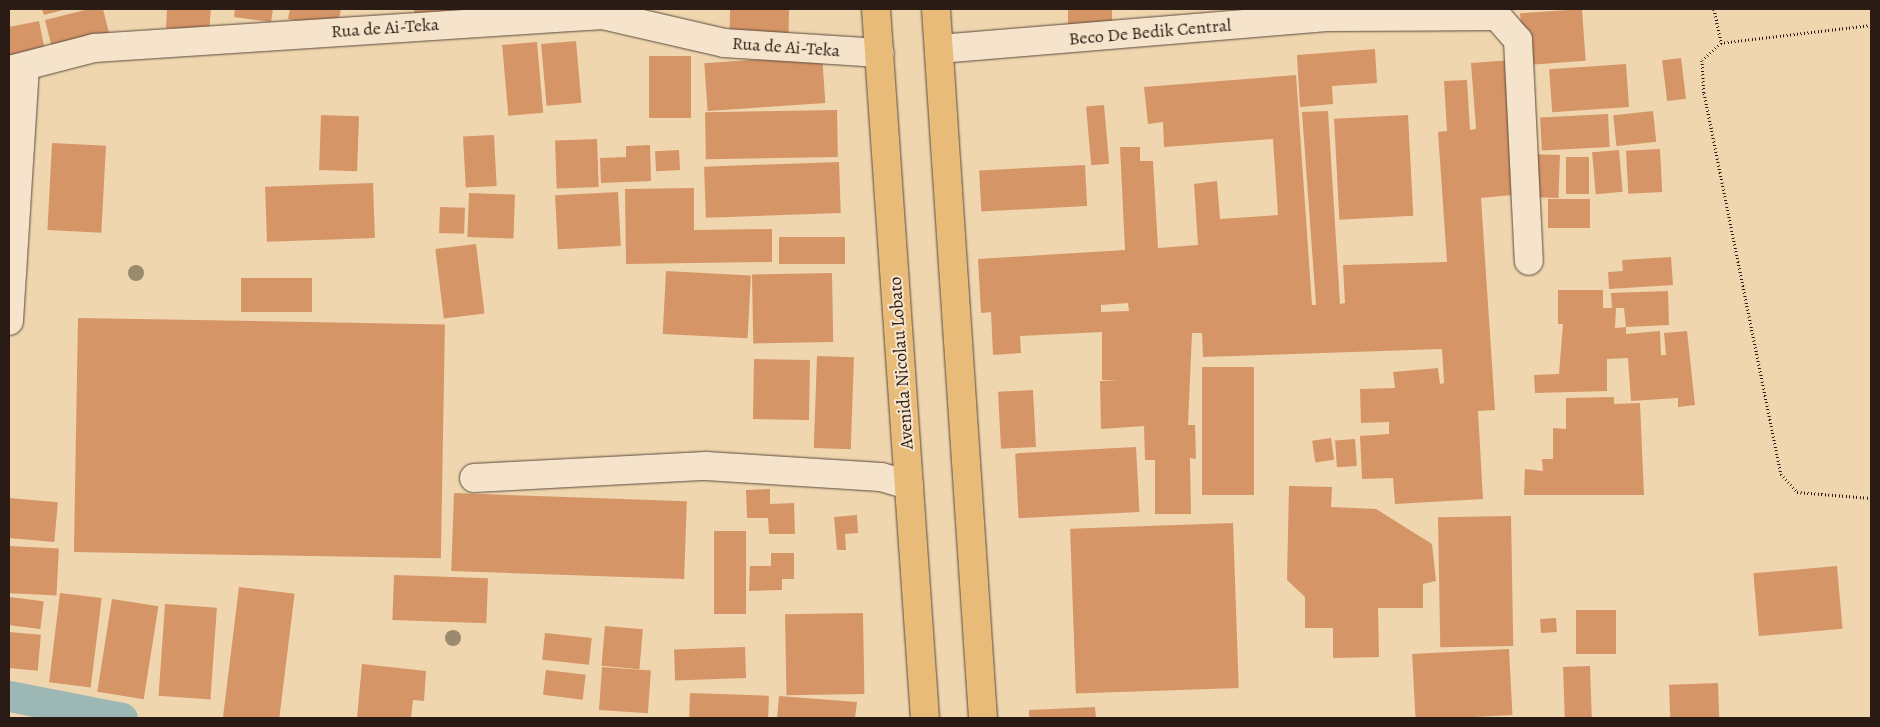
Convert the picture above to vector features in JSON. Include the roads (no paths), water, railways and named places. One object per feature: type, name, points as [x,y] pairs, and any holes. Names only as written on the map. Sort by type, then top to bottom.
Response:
[{"type":"main road","name":"Avenida Nicolau Lobato","points":[[876,9],[925,718]]},
{"type":"main road","points":[[936,9],[983,718]]},
{"type":"street","name":"Rua de Ai-Teka","points":[[17,69],[94,48],[603,14],[724,43],[880,53]]},
{"type":"street","name":"Beco De Bedik Central","points":[[939,49],[1327,17],[1498,16],[1518,40],[1529,261]]},
{"type":"street","points":[[9,321],[17,69]]},
{"type":"street","points":[[474,478],[706,466],[881,477],[909,485]]},
{"type":"waterway","points":[[9,696],[122,718]]}]
